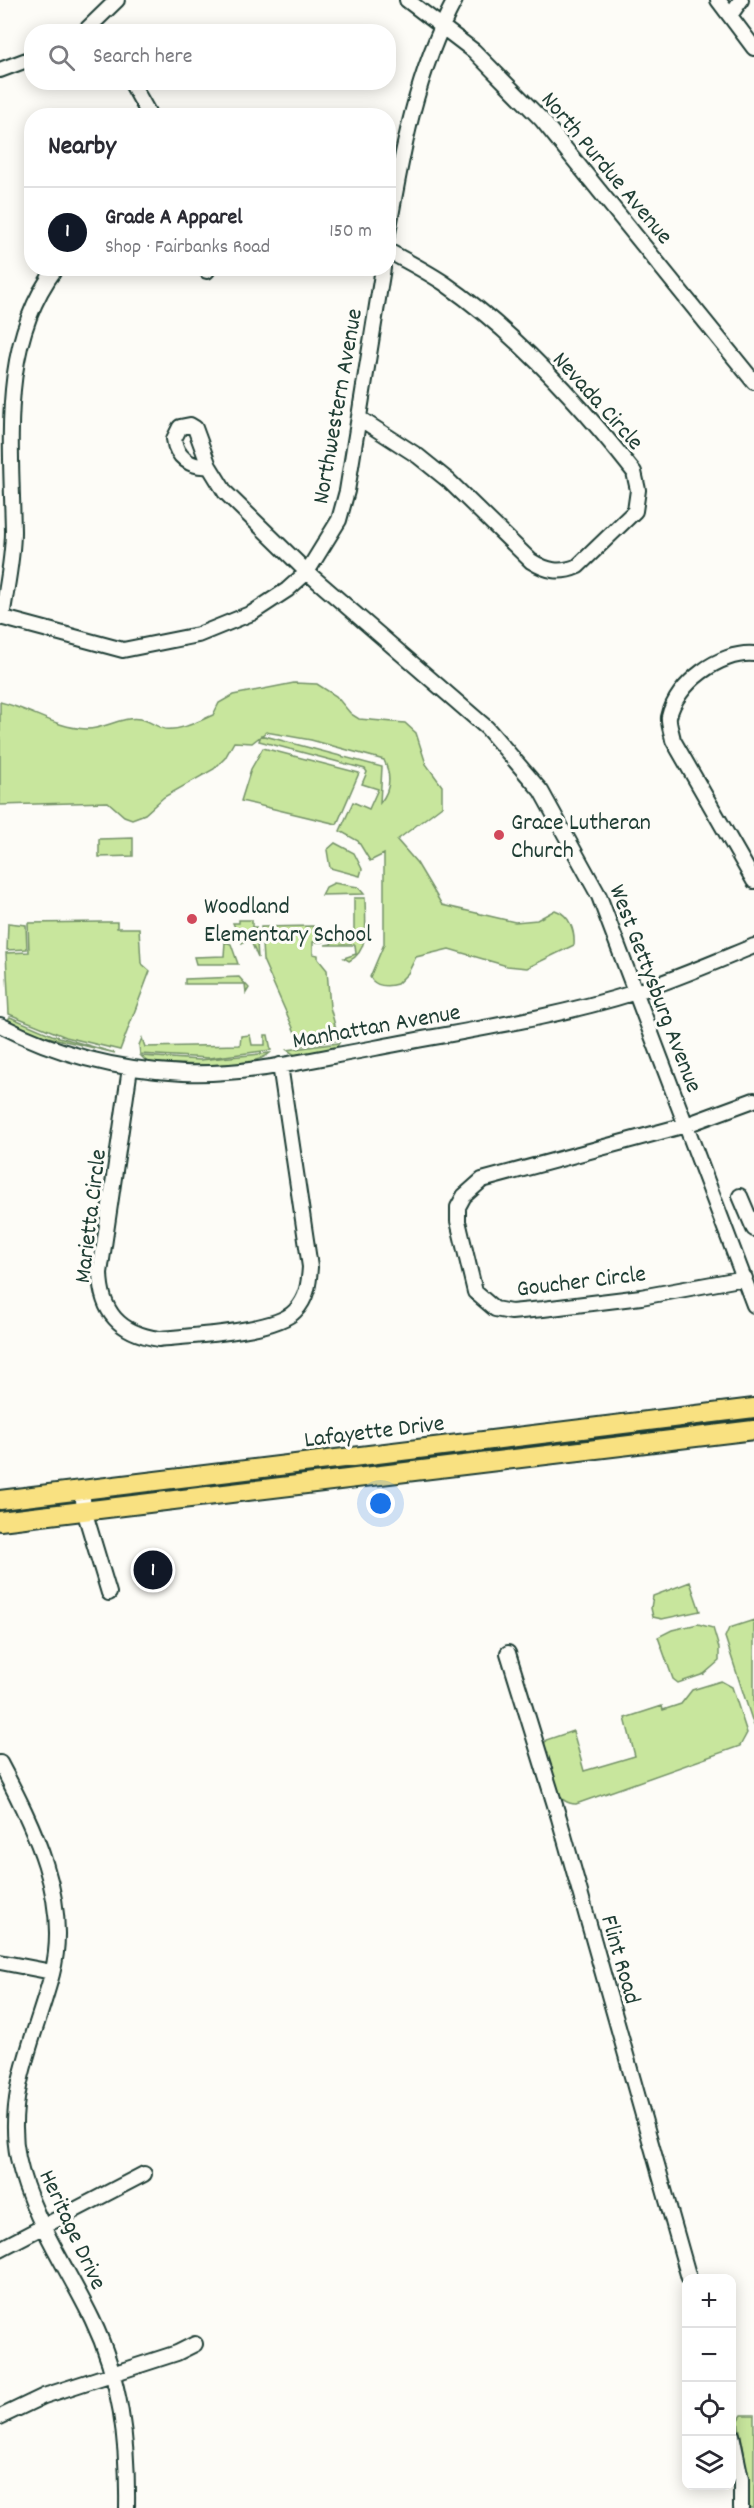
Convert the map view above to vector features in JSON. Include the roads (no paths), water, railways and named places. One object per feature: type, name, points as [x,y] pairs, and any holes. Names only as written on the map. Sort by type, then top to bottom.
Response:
[{"type":"main road","name":"Lafayette Drive","points":[[0,1500],[754,1408]]},
{"type":"main road","name":"Lafayette Drive","points":[[0,1521],[754,1430]]},
{"type":"main road","points":[[519,1458],[544,1463],[726,1442],[754,1443]]},
{"type":"street","points":[[95,24],[117,0]]},
{"type":"street","name":"North Purdue Avenue","points":[[407,0],[503,78],[542,120],[754,382]]},
{"type":"street","points":[[396,188],[406,132],[441,26],[455,0]]},
{"type":"street","points":[[718,0],[731,14],[754,48]]},
{"type":"street","points":[[731,14],[741,0]]},
{"type":"street","points":[[0,70],[24,60]]},
{"type":"street","points":[[135,90],[146,108]]},
{"type":"street","name":"Nevada Circle","points":[[358,418],[418,456],[449,481],[531,561],[542,568],[566,571],[578,566],[630,519],[635,511],[638,490],[634,472],[549,376],[471,304],[442,282],[396,256]]},
{"type":"street","points":[[1,618],[13,533],[3,432],[5,374],[10,350],[23,312],[48,276]]},
{"type":"street","name":"Northwestern Avenue","points":[[1,618],[123,650],[198,635],[252,613],[287,590],[307,572],[339,520],[347,491],[382,276]]},
{"type":"street","name":"West Gettysburg Avenue","points":[[209,466],[225,492],[307,572],[487,728],[541,791],[599,896],[754,1305]]},
{"type":"street","points":[[754,654],[742,653],[714,663],[677,696],[668,719],[673,740],[754,881]]},
{"type":"street","name":"Manhattan Avenue","points":[[1,1028],[56,1049],[130,1068],[184,1073],[231,1071],[280,1065],[474,1032],[637,992],[754,946]]},
{"type":"street","name":"Marietta Circle","points":[[130,1068],[100,1272],[101,1288],[104,1303],[117,1322],[138,1334],[159,1339],[258,1327],[283,1320],[295,1311],[305,1295],[310,1267],[280,1065]]},
{"type":"street","name":"Goucher Circle","points":[[745,1278],[641,1297],[511,1312],[495,1309],[475,1292],[458,1221],[458,1207],[472,1186],[482,1180],[686,1125],[754,1100]]},
{"type":"street","points":[[740,1196],[754,1229]]},
{"type":"street","points":[[745,1278],[754,1295]]},
{"type":"street","points":[[82,1489],[84,1510],[109,1593]]},
{"type":"street","name":"Flint Road","points":[[508,1653],[559,1818],[688,2274]]},
{"type":"street","name":"Heritage Drive","points":[[0,1763],[36,1833],[45,1859],[54,1914],[56,1950],[52,1972],[19,2084],[14,2113],[19,2159],[31,2198],[93,2320],[114,2374],[126,2439],[127,2508]]},
{"type":"street","points":[[0,1962],[52,1972]]},
{"type":"street","points":[[0,2112],[14,2113]]},
{"type":"street","points":[[0,2249],[144,2174]]},
{"type":"street","points":[[0,2417],[44,2396],[114,2374],[195,2344]]},
{"type":"street","points":[[732,2436],[741,2479],[741,2508]]},
{"type":"place","name":"Grace Lutheran Church","points":[[499,835]]},
{"type":"place","name":"Woodland Elementary School","points":[[192,919]]},
{"type":"place","name":"Grade A Apparel","points":[[153,1570]]}]
